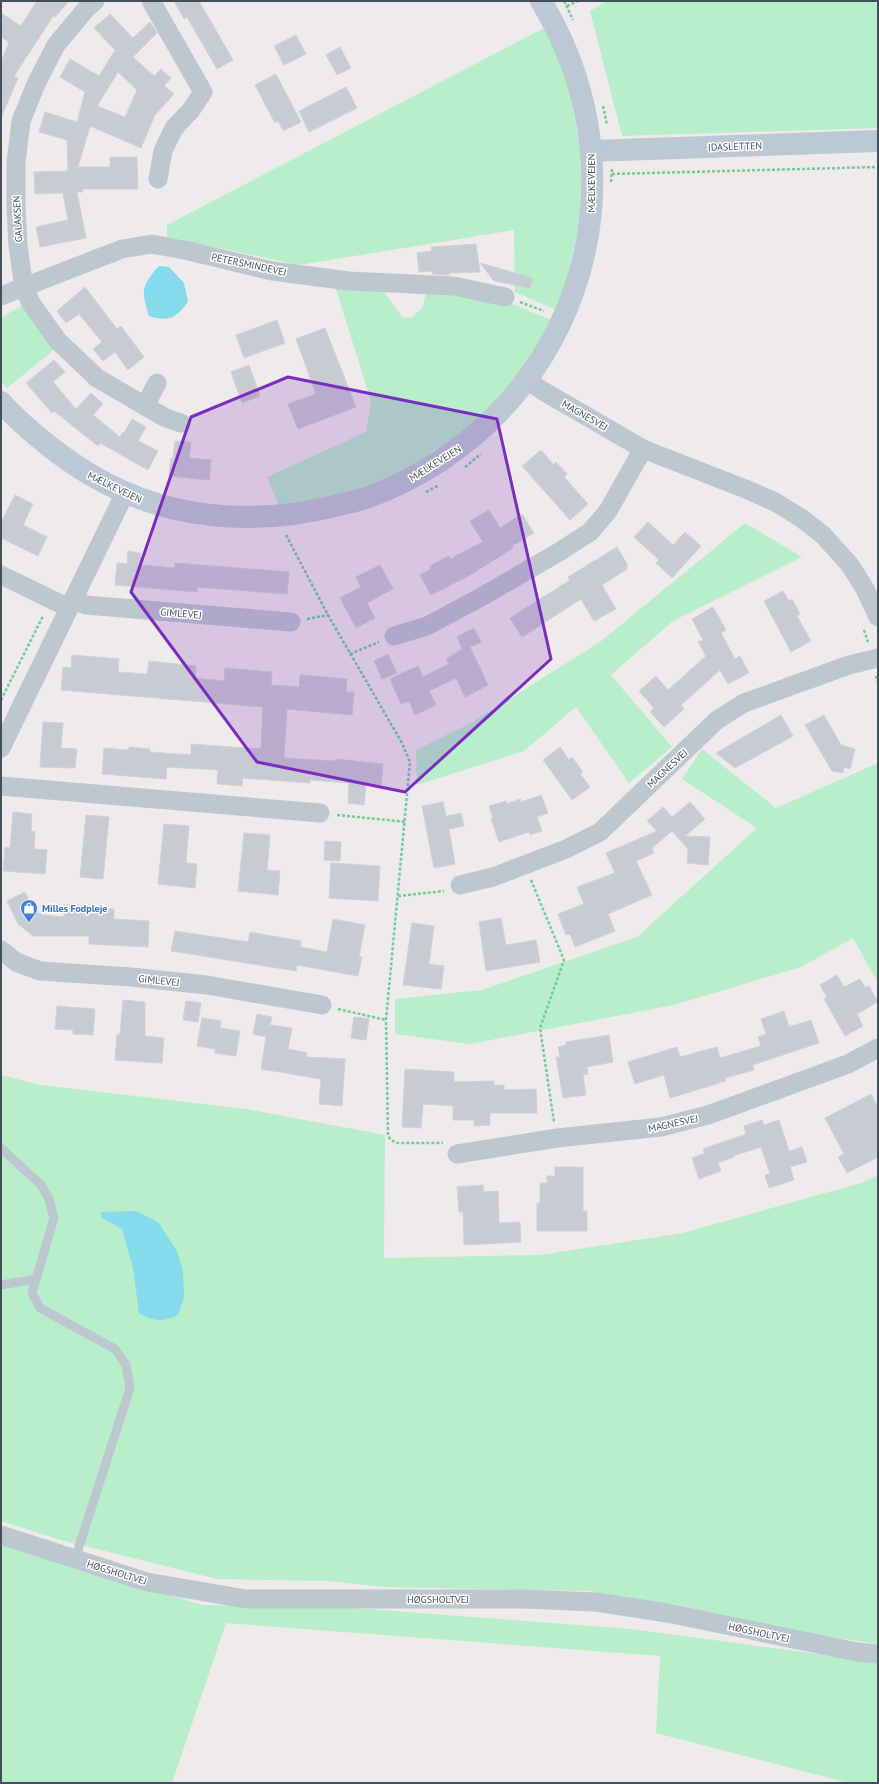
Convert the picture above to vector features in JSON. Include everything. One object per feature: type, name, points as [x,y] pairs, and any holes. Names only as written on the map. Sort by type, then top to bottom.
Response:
[{"type":"street","name":"GALAKSEN","points":[[95,1],[86,9],[56,45],[36,84],[21,121],[16,163],[16,207],[18,246],[24,288],[31,303],[58,341],[97,378],[166,418],[181,423]]},
{"type":"street","points":[[151,1],[203,92],[191,110],[174,128],[164,151],[158,179]]},
{"type":"street","name":"MÆLKEVEJEN","points":[[1,402],[12,415],[50,447],[89,475],[125,493],[149,502],[200,514],[236,518],[271,517],[319,510],[368,498],[413,478],[455,452],[493,420],[527,380],[552,341],[573,291],[588,237],[592,194],[602,151],[563,41],[541,1]]},
{"type":"street","name":"IDASLETTEN","points":[[602,151],[878,141]]},
{"type":"street","name":"PETERSMINDEVEJ","points":[[1,296],[122,249],[152,244],[189,251],[272,271],[349,281],[454,286],[505,297]]},
{"type":"street","name":"MAGNESVEJ","points":[[527,380],[543,391],[643,449],[748,490],[775,502],[801,518],[823,536],[850,565],[866,589],[870,621]]},
{"type":"street","points":[[145,406],[157,383]]},
{"type":"street","points":[[394,636],[427,626],[483,596],[559,552],[590,532],[608,511],[643,449]]},
{"type":"street","points":[[1,748],[125,493]]},
{"type":"street","name":"GIMLEVEJ","points":[[1,575],[71,603],[291,622]]},
{"type":"street","name":"MAGNESVEJ","points":[[460,885],[493,877],[525,865],[566,849],[600,832],[717,720],[744,704],[849,665],[875,659]]},
{"type":"street","points":[[1,786],[320,813]]},
{"type":"street","name":"GIMLEVEJ","points":[[1,950],[16,962],[40,971],[131,977],[207,985],[322,1005]]},
{"type":"street","name":"MAGNESVEJ","points":[[457,1154],[557,1138],[661,1127],[708,1115],[848,1064],[878,1048]]},
{"type":"street","name":"HØGSHOLTVEJ","points":[[1,1535],[147,1582],[246,1599],[524,1599],[596,1602],[667,1613],[857,1652],[878,1654]]},
{"type":"lane","points":[[1,1148],[41,1185],[49,1198],[54,1218],[32,1292],[40,1308],[115,1349],[126,1365],[130,1388],[75,1558]]},
{"type":"lane","points":[[1,1285],[36,1279]]},
{"type":"path","points":[[564,1],[575,24]]},
{"type":"path","points":[[567,6],[578,1]]},
{"type":"path","points":[[603,104],[602,151],[612,174],[611,185]]},
{"type":"path","points":[[612,174],[878,166]]},
{"type":"path","points":[[505,297],[563,317]]},
{"type":"path","points":[[460,470],[484,452]]},
{"type":"path","points":[[423,493],[442,483]]},
{"type":"path","points":[[280,535],[294,534]]},
{"type":"path","points":[[286,535],[328,615],[407,753],[410,768],[386,1020],[388,1136],[391,1140],[397,1143],[450,1143],[457,1154]]},
{"type":"path","points":[[870,621],[878,683]]},
{"type":"path","points":[[350,654],[394,636]]},
{"type":"path","points":[[320,813],[406,822]]},
{"type":"path","points":[[525,865],[564,960],[540,1028],[557,1138]]},
{"type":"path","points":[[398,896],[456,890],[460,885]]},
{"type":"path","points":[[322,1005],[386,1020]]},
{"type":"highlighted area","points":[[288,377],[497,419],[551,659],[405,792],[257,762],[131,592],[191,417]]},
{"type":"green space","points":[[607,1],[878,1],[878,128],[622,136],[590,11]]},
{"type":"green space","points":[[546,27],[569,84],[582,163],[580,221],[564,289],[554,309],[515,292],[514,230],[299,265],[167,237],[167,225]]},
{"type":"green space","points":[[335,286],[382,289],[402,317],[411,318],[423,307],[426,292],[505,301],[551,320],[536,351],[484,415],[440,452],[364,491],[280,508],[267,477],[366,432],[371,401]]},
{"type":"green space","points":[[24,304],[55,349],[7,388],[1,380],[1,318]]},
{"type":"green space","points":[[745,523],[802,557],[673,621],[611,675],[672,747],[629,783],[576,707],[524,751],[417,785],[416,750],[471,723],[600,642]]},
{"type":"green space","points":[[702,749],[776,808],[878,763],[878,983],[853,938],[801,967],[674,1005],[470,1044],[395,1034],[395,999],[482,990],[637,937],[757,828],[682,779]]},
{"type":"green space","points":[[1,1075],[41,1085],[246,1109],[385,1135],[384,1258],[540,1255],[683,1233],[861,1183],[878,1175],[878,1644],[801,1633],[589,1591],[383,1587],[328,1581],[217,1579],[61,1540],[1,1521]]},
{"type":"green space","points":[[1,1543],[202,1605],[353,1608],[631,1629],[878,1662],[878,1783],[849,1783],[656,1733],[660,1656],[226,1623],[172,1783],[1,1783]]},
{"type":"water","points":[[159,266],[169,267],[184,283],[188,302],[179,312],[167,319],[149,316],[144,294],[146,284]]},
{"type":"water","points":[[136,1211],[158,1222],[177,1251],[183,1271],[184,1297],[178,1315],[168,1319],[158,1320],[149,1318],[139,1313],[133,1268],[122,1229],[102,1218],[101,1212]]},
{"type":"building","points":[[37,1],[69,1],[55,17],[54,15],[14,76],[18,78],[1,118],[1,62],[9,42],[1,37],[1,13],[21,26]]},
{"type":"building","points":[[174,1],[199,1],[233,60],[217,69],[187,17],[184,19]]},
{"type":"building","points":[[110,14],[133,38],[150,22],[157,33],[133,57],[154,76],[161,69],[171,78],[164,86],[174,94],[155,115],[141,148],[90,126],[78,167],[110,167],[110,157],[137,157],[138,189],[82,189],[83,192],[77,192],[86,238],[40,247],[36,227],[68,220],[63,193],[35,194],[34,172],[68,171],[67,140],[39,132],[45,112],[77,122],[85,92],[60,77],[70,59],[99,76],[115,50],[94,28]],"holes":[[[118,72],[137,90],[125,117],[97,106]]]},
{"type":"building","points":[[296,35],[306,54],[284,65],[274,46]]},
{"type":"building","points":[[340,47],[351,68],[337,75],[326,55]]},
{"type":"building","points":[[276,74],[301,122],[283,131],[278,121],[275,123],[255,85]]},
{"type":"building","points":[[346,87],[357,108],[309,132],[299,111]]},
{"type":"building","points":[[476,244],[480,272],[449,273],[449,275],[433,274],[432,271],[419,272],[417,253],[432,251],[431,247]]},
{"type":"building","points":[[480,263],[533,278],[530,288],[494,281]]},
{"type":"building","points":[[85,287],[117,329],[121,326],[144,357],[128,370],[115,352],[103,361],[93,349],[102,342],[79,314],[66,323],[57,311]]},
{"type":"building","points":[[277,320],[285,343],[244,358],[236,335]]},
{"type":"building","points":[[325,328],[356,407],[298,429],[288,404],[316,394],[296,339]]},
{"type":"building","points":[[54,360],[65,372],[53,382],[76,409],[91,393],[103,404],[93,415],[120,437],[132,419],[146,427],[138,441],[158,451],[148,470],[100,443],[98,446],[54,411],[52,413],[26,383]]},
{"type":"building","points":[[249,365],[260,396],[242,403],[231,372]]},
{"type":"building","points":[[175,441],[191,442],[189,458],[211,460],[209,480],[169,476]]},
{"type":"building","points":[[541,450],[554,465],[556,462],[567,474],[564,477],[588,504],[570,520],[522,466]]},
{"type":"building","points":[[15,495],[33,504],[23,525],[47,537],[38,556],[1,538],[1,522]]},
{"type":"building","points":[[489,510],[500,528],[522,514],[534,533],[512,546],[513,548],[470,575],[431,595],[420,575],[431,569],[430,566],[449,556],[450,559],[483,542],[470,521]]},
{"type":"building","points":[[648,522],[673,545],[685,532],[701,546],[672,578],[656,563],[659,560],[634,537]]},
{"type":"building","points":[[617,547],[627,564],[627,569],[602,585],[616,609],[594,621],[581,599],[522,637],[510,618],[570,580],[568,577]]},
{"type":"building","points":[[128,551],[141,553],[140,565],[175,568],[175,563],[289,572],[287,594],[197,587],[197,592],[115,585],[117,563],[127,564]]},
{"type":"building","points":[[380,565],[393,589],[367,603],[375,618],[356,628],[340,598],[361,587],[356,577]]},
{"type":"building","points":[[783,591],[789,601],[792,599],[800,614],[797,616],[811,641],[791,652],[764,601]]},
{"type":"building","points":[[713,607],[726,630],[721,633],[735,659],[740,656],[749,673],[728,684],[720,670],[681,705],[684,709],[664,727],[650,712],[654,708],[639,691],[656,676],[668,690],[706,656],[698,642],[703,640],[692,619]]},
{"type":"building","points":[[474,628],[481,642],[470,647],[488,685],[465,697],[456,678],[429,691],[436,705],[415,715],[409,701],[401,704],[390,679],[418,666],[423,677],[449,664],[446,659],[462,649],[457,637]]},
{"type":"building","points":[[388,654],[397,673],[382,679],[374,661]]},
{"type":"building","points":[[72,655],[119,659],[118,672],[147,674],[149,661],[196,666],[195,678],[224,681],[225,668],[272,672],[271,685],[299,687],[300,675],[347,679],[346,692],[354,692],[352,715],[287,709],[284,758],[336,761],[336,759],[383,764],[381,786],[366,784],[364,805],[348,803],[349,783],[310,780],[310,783],[243,778],[242,786],[217,784],[218,770],[167,767],[166,779],[102,774],[104,748],[129,750],[129,747],[150,749],[150,752],[191,755],[191,744],[261,749],[263,707],[61,690],[63,667],[71,668]]},
{"type":"building","points":[[781,715],[793,736],[735,768],[716,753]]},
{"type":"building","points":[[824,715],[841,745],[855,749],[850,769],[844,767],[843,773],[832,771],[805,725]]},
{"type":"building","points":[[43,722],[63,723],[61,748],[77,749],[75,768],[40,767]]},
{"type":"building","points":[[560,747],[569,760],[572,757],[583,772],[580,774],[590,787],[572,800],[543,760]]},
{"type":"building","points":[[541,795],[548,813],[537,817],[542,831],[530,835],[529,832],[499,842],[491,819],[493,818],[489,806],[506,801],[507,804],[520,799],[521,802]]},
{"type":"building","points":[[443,802],[446,816],[461,813],[464,826],[449,829],[455,864],[434,868],[422,806]]},
{"type":"building","points":[[690,802],[705,819],[685,836],[710,837],[708,865],[687,863],[688,849],[672,831],[652,848],[654,853],[636,861],[652,895],[608,914],[615,931],[575,947],[570,934],[566,935],[558,914],[584,904],[577,887],[615,873],[606,853],[657,831],[647,821],[663,807],[672,817]]},
{"type":"building","points":[[13,812],[32,814],[31,831],[35,832],[34,849],[47,850],[45,874],[3,871],[5,847],[10,848]]},
{"type":"building","points":[[86,815],[109,817],[103,879],[80,877]]},
{"type":"building","points":[[164,824],[189,826],[186,863],[197,864],[195,888],[158,884]]},
{"type":"building","points":[[244,833],[270,835],[267,870],[280,871],[278,895],[238,891]]},
{"type":"building","points":[[325,841],[341,842],[340,861],[324,860]]},
{"type":"building","points":[[331,863],[380,866],[378,901],[329,898]]},
{"type":"building","points":[[25,892],[34,910],[42,915],[64,917],[64,905],[79,905],[79,907],[114,909],[114,919],[149,921],[148,947],[89,944],[89,936],[33,936],[18,924],[7,901]]},
{"type":"building","points":[[501,918],[506,945],[536,940],[540,962],[486,971],[479,922]]},
{"type":"building","points":[[333,919],[365,925],[359,957],[362,957],[358,976],[297,965],[296,971],[171,951],[175,931],[248,942],[250,932],[301,941],[300,947],[327,952]]},
{"type":"building","points":[[412,923],[434,926],[429,964],[444,966],[441,989],[403,985]]},
{"type":"building","points":[[837,975],[844,987],[860,979],[865,988],[869,986],[878,1002],[857,1014],[863,1026],[845,1036],[824,999],[827,997],[820,985]]},
{"type":"building","points":[[123,1000],[145,1002],[145,1036],[164,1038],[162,1063],[115,1060],[117,1034],[120,1035]]},
{"type":"building","points":[[186,1001],[201,1003],[198,1022],[183,1020]]},
{"type":"building","points":[[57,1006],[95,1009],[93,1035],[73,1034],[73,1030],[55,1029]]},
{"type":"building","points":[[784,1011],[789,1027],[811,1020],[819,1043],[753,1065],[754,1070],[725,1078],[726,1081],[670,1098],[664,1075],[635,1084],[628,1062],[677,1047],[680,1057],[717,1047],[720,1058],[761,1046],[758,1037],[766,1034],[761,1019]]},
{"type":"building","points":[[257,1014],[272,1017],[270,1025],[292,1028],[288,1049],[307,1053],[306,1057],[345,1059],[342,1106],[319,1104],[321,1079],[261,1069],[266,1037],[253,1034]]},
{"type":"building","points":[[354,1017],[369,1019],[366,1040],[351,1038]]},
{"type":"building","points":[[202,1018],[221,1021],[220,1028],[240,1031],[236,1056],[215,1053],[215,1049],[197,1046]]},
{"type":"building","points":[[609,1035],[613,1062],[587,1067],[588,1074],[583,1075],[586,1095],[563,1098],[556,1057],[560,1057],[558,1047],[566,1045],[566,1042]]},
{"type":"building","points":[[405,1069],[454,1072],[454,1082],[494,1081],[494,1085],[504,1085],[504,1090],[536,1089],[537,1113],[490,1113],[490,1125],[474,1126],[474,1120],[453,1120],[453,1106],[423,1104],[421,1128],[402,1127]]},
{"type":"building","points":[[871,1094],[878,1108],[878,1157],[847,1173],[838,1157],[844,1154],[825,1118]]},
{"type":"building","points":[[762,1120],[764,1125],[779,1120],[789,1151],[802,1147],[807,1162],[790,1167],[794,1180],[769,1188],[765,1175],[770,1174],[761,1147],[733,1156],[734,1157],[718,1163],[721,1171],[699,1179],[692,1158],[705,1153],[703,1149],[746,1134],[744,1126]]},
{"type":"building","points":[[555,1167],[583,1167],[583,1211],[587,1211],[587,1231],[537,1231],[537,1203],[540,1203],[540,1183],[547,1183],[547,1176],[555,1176]]},
{"type":"building","points":[[483,1185],[484,1192],[498,1191],[499,1223],[520,1222],[521,1242],[464,1245],[463,1212],[459,1212],[457,1187]]},
{"type":"place","name":"Milles Fodpleje","points":[[29,923]]}]
